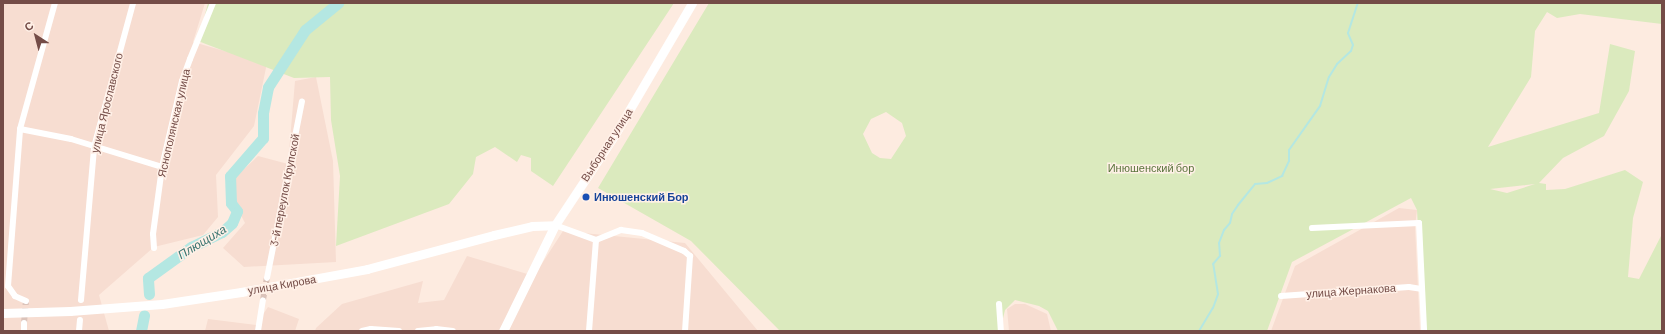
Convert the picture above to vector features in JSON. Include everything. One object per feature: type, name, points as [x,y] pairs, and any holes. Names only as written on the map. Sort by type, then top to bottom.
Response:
[{"type":"main road","name":"Выборная улица","points":[[503,331],[556,225],[614,136],[692,3]]},
{"type":"main road","name":"улица Кирова","points":[[3,313],[57,312],[154,305],[241,292],[367,269],[532,226],[556,225]]},
{"type":"street","points":[[26,302],[15,296],[8,286],[20,129],[55,3]]},
{"type":"street","name":"улица Ярославского","points":[[81,300],[94,147],[133,3]]},
{"type":"street","name":"Яснополянская улица","points":[[154,248],[153,234],[162,167],[185,74],[213,3]]},
{"type":"street","name":"3-й переулок Крупской","points":[[267,278],[302,101]]},
{"type":"street","points":[[20,129],[71,139],[162,167]]},
{"type":"street","points":[[1312,228],[1419,223],[1424,331]]},
{"type":"street","points":[[556,225],[596,240],[621,230],[642,233],[684,251],[690,256],[685,331]]},
{"type":"street","points":[[589,331],[596,240]]},
{"type":"street","name":"улица Жернакова","points":[[1281,296],[1409,287],[1421,288]]},
{"type":"street","points":[[258,331],[263,300]]},
{"type":"street","points":[[999,304],[1001,331]]},
{"type":"street","points":[[79,331],[80,320]]},
{"type":"street","points":[[24,323],[24,331]]},
{"type":"street","points":[[362,331],[374,329],[399,331]]},
{"type":"street","points":[[418,331],[436,329],[453,331]]},
{"type":"shaded area","points":[[3,3],[205,3],[193,42],[267,63],[254,126],[216,175],[218,217],[203,235],[154,247],[99,295],[109,331],[3,331]]},
{"type":"shaded area","points":[[316,77],[333,161],[336,262],[244,267],[223,248],[245,223],[226,186],[258,156],[288,164],[295,81]]},
{"type":"shaded area","points":[[1399,208],[1417,210],[1415,226],[1420,331],[1271,331],[1295,266]]},
{"type":"shaded area","points":[[563,231],[685,243],[758,331],[315,331],[316,328],[342,304],[423,281],[418,303],[444,300],[467,256],[534,276]]},
{"type":"shaded area","points":[[1015,304],[1025,304],[1047,314],[1051,331],[1009,331],[1007,309]]},
{"type":"shaded area","points":[[268,307],[299,319],[295,331],[205,331],[208,319],[256,325]]},
{"type":"green space","points":[[208,3],[674,3],[553,186],[531,171],[531,158],[521,155],[517,162],[495,147],[476,157],[473,174],[449,204],[336,246],[340,176],[331,120],[330,77],[294,78],[198,41]]},
{"type":"green space","name":"Инюшенский бор","points":[[709,3],[1662,3],[1662,24],[1580,14],[1557,18],[1547,12],[1535,31],[1531,77],[1488,147],[1599,113],[1610,44],[1635,51],[1629,91],[1604,136],[1563,158],[1539,183],[1546,184],[1546,190],[1565,189],[1625,170],[1643,182],[1633,218],[1628,277],[1639,279],[1662,234],[1662,331],[1424,331],[1417,210],[1411,198],[1292,262],[1267,331],[1058,331],[1048,311],[1039,306],[1015,300],[1005,310],[1000,331],[780,331],[691,241],[598,188]],"holes":[[[886,112],[902,123],[906,136],[891,159],[880,158],[872,153],[863,134],[871,119]],[[1535,184],[1507,193],[1490,189]]]},
{"type":"waterway","name":"Плющиха","points":[[149,294],[148,278],[191,247],[222,232],[232,223],[237,211],[231,203],[230,176],[263,138],[263,113],[268,87],[305,30],[338,3]]},
{"type":"waterway","points":[[1199,331],[1213,308],[1218,294],[1213,264],[1220,256],[1219,243],[1224,230],[1230,223],[1232,214],[1238,205],[1255,184],[1267,183],[1282,176],[1289,161],[1289,150],[1320,106],[1329,77],[1337,64],[1351,51],[1353,45],[1348,33],[1358,3]]},
{"type":"waterway","name":"Плющиха","points":[[141,331],[144,315]]},
{"type":"tunnel","points":[[263,300],[267,278]]},
{"type":"tunnel","points":[[24,323],[26,301]]},
{"type":"place","name":"Инюшенский Бор","points":[[586,197]]}]
